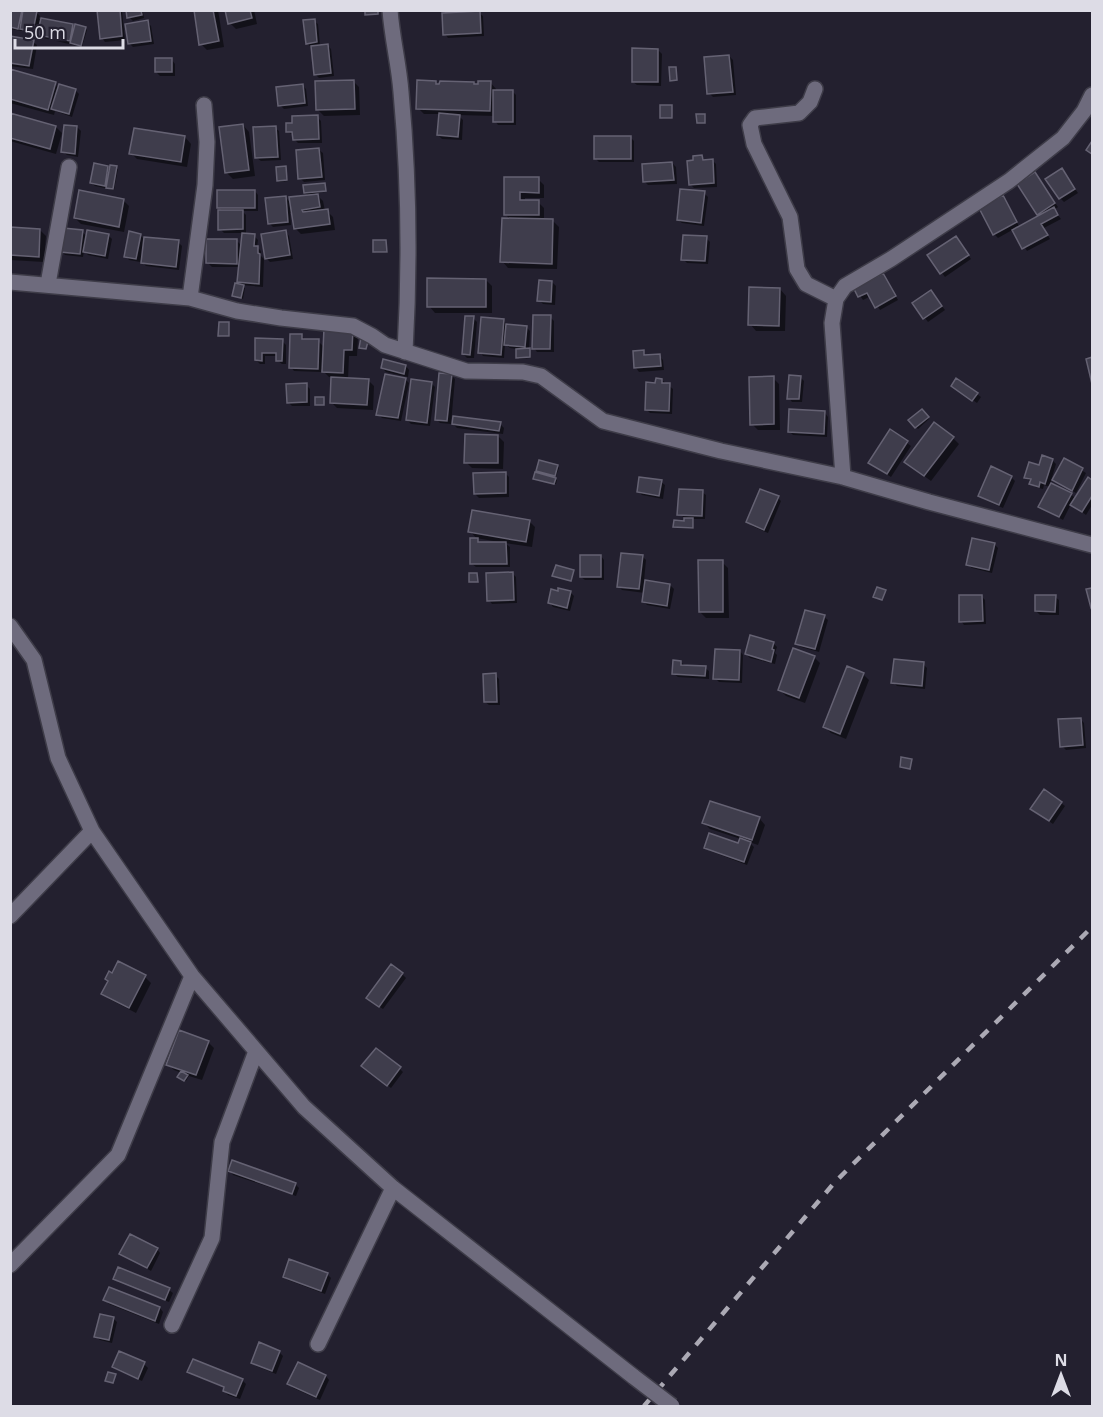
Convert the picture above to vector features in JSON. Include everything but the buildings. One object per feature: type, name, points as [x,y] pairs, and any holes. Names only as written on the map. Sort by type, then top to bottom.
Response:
[{"type":"street","points":[[390,10],[401,89],[408,179],[408,285],[405,352]]},
{"type":"street","points":[[815,89],[810,102],[799,113],[755,118],[750,125],[754,144],[789,218],[797,268],[806,284],[836,299]]},
{"type":"street","points":[[843,477],[832,323],[836,299],[845,286],[891,259],[1009,181],[1054,146],[1077,120],[1092,95]]},
{"type":"street","points":[[190,298],[205,185],[207,142],[204,105]]},
{"type":"street","points":[[48,284],[69,167]]},
{"type":"street","points":[[10,282],[190,298],[259,315],[353,326],[385,345],[466,371],[523,372],[541,376],[603,421],[843,477],[1092,545]]},
{"type":"street","points":[[10,626],[34,660],[58,758],[92,831],[192,976],[304,1107],[393,1188],[672,1407]]},
{"type":"street","points":[[10,916],[92,831]]},
{"type":"street","points":[[10,1265],[118,1155],[192,976]]},
{"type":"street","points":[[172,1325],[212,1238],[222,1142],[256,1051]]},
{"type":"street","points":[[318,1344],[393,1188]]},
{"type":"railway","points":[[644,1406],[835,1182],[1092,927]]}]
